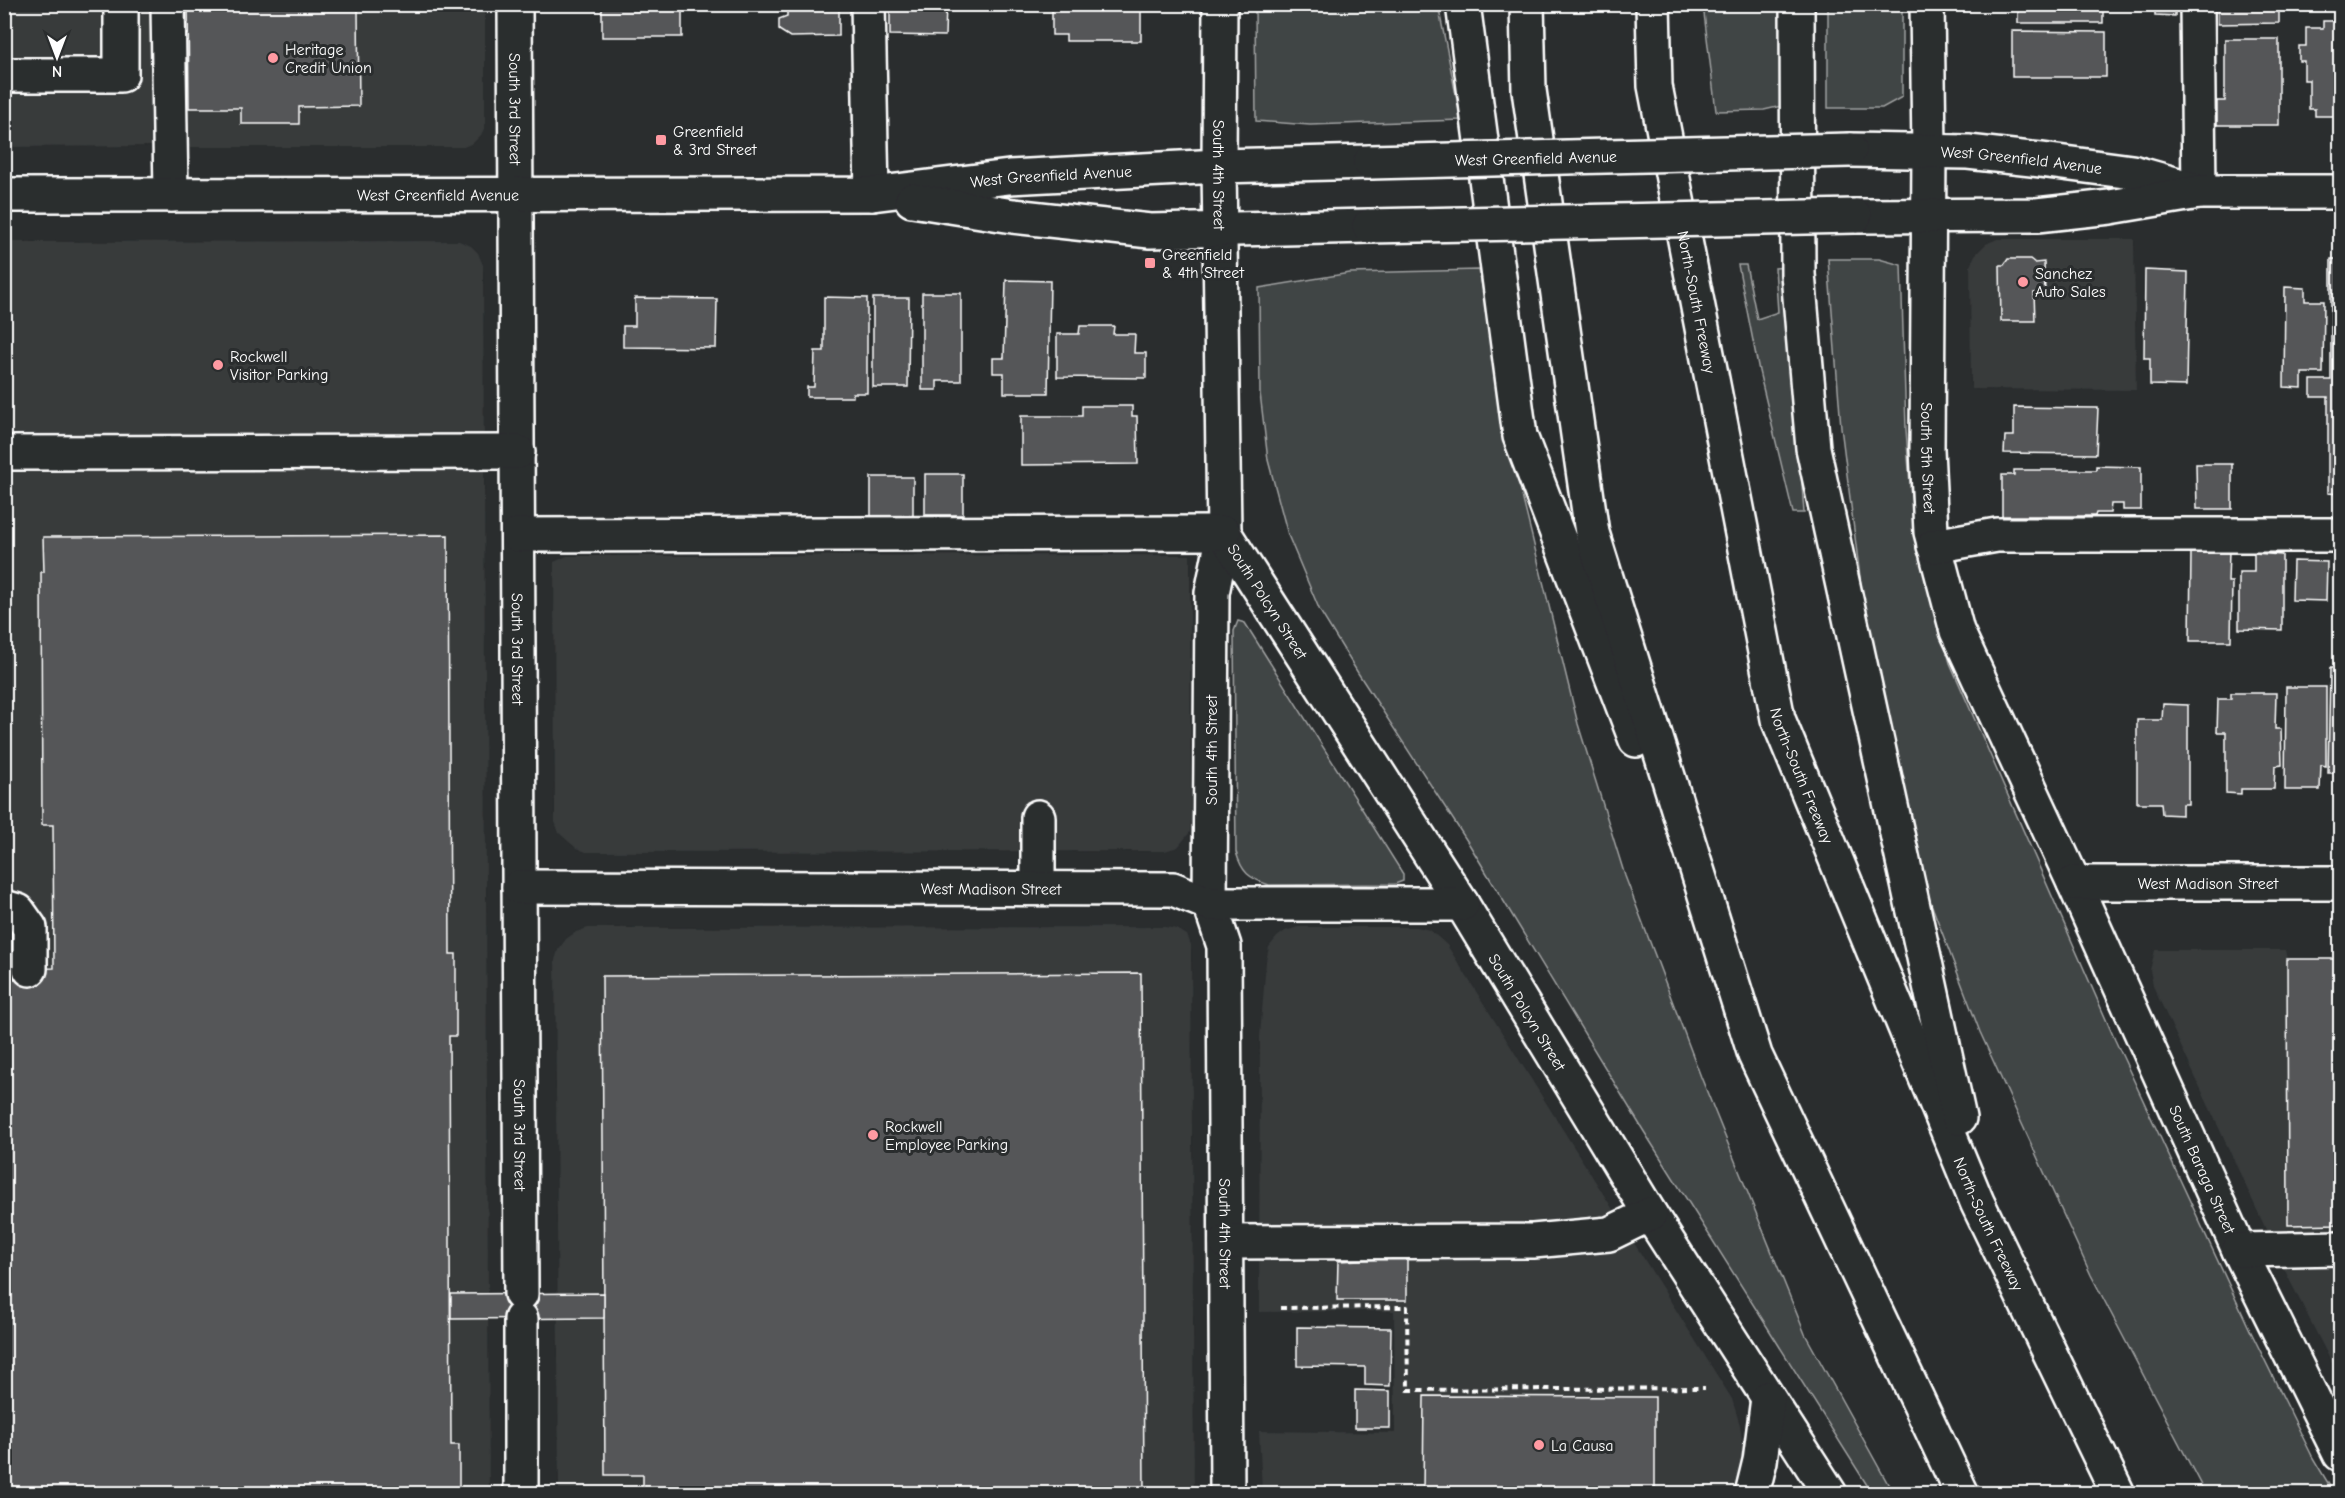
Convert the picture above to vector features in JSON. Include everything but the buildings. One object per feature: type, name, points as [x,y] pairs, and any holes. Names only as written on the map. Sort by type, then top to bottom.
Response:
[{"type":"main road","points":[[4,75],[121,75],[122,4]]},
{"type":"main road","points":[[168,4],[171,195]]},
{"type":"main road","name":"South 3rd Street","points":[[515,4],[521,1494]]},
{"type":"main road","points":[[868,4],[872,194]]},
{"type":"main road","name":"South 4th Street","points":[[1220,4],[1219,166],[1224,533],[1212,593],[1210,904],[1224,946],[1227,1494]]},
{"type":"main road","points":[[1527,4],[1529,90],[1592,533],[1755,1055]]},
{"type":"main road","name":"North-South Freeway","points":[[1653,4],[1655,86],[1778,719],[1977,1202],[2118,1494]]},
{"type":"main road","points":[[1797,4],[1798,274],[1813,448],[1977,1202]]},
{"type":"main road","name":"South 5th Street","points":[[1927,4],[1929,151],[1927,449],[1931,532],[1957,631],[2074,883]]},
{"type":"main road","points":[[2197,4],[2199,192]]},
{"type":"main road","points":[[1463,7],[1520,436],[1755,1055],[1962,1494]]},
{"type":"main road","name":"West Greenfield Avenue","points":[[4,195],[872,194],[1010,177],[1219,166],[1851,150],[1968,152],[2132,172],[2199,192]]},
{"type":"main road","name":"West Greenfield Avenue","points":[[872,194],[1014,216],[1150,231],[1854,216],[2037,215],[2110,207],[2199,192],[2340,192]]},
{"type":"main road","points":[[4,453],[518,452]]},
{"type":"main road","points":[[518,535],[1224,533]]},
{"type":"main road","name":"South Polcyn Street","points":[[1224,533],[1462,904],[1650,1214],[1830,1494]]},
{"type":"main road","points":[[1934,546],[1997,535],[2340,535]]},
{"type":"main road","points":[[1038,817],[1038,888]]},
{"type":"main road","name":"West Madison Street","points":[[2074,883],[2340,883]]},
{"type":"main road","name":"South Baraga Street","points":[[2074,883],[2239,1250],[2340,1454]]},
{"type":"main road","name":"West Madison Street","points":[[519,887],[1173,889],[1210,904],[1462,904]]},
{"type":"main road","points":[[4,907],[18,911],[30,928],[30,969]]},
{"type":"main road","points":[[1226,1242],[1533,1241],[1609,1234],[1650,1214]]},
{"type":"main road","points":[[2239,1250],[2340,1248]]},
{"type":"main road","points":[[1752,1494],[1760,1461],[1768,1398]]},
{"type":"path","points":[[1280,1308],[1407,1307],[1408,1390],[1705,1388]]},
{"type":"shaded area","points":[[4,5],[151,5],[154,146],[5,147]]},
{"type":"shaded area","points":[[184,5],[485,5],[485,127],[473,143],[464,147],[187,147]]},
{"type":"shaded area","points":[[1255,5],[1438,5],[1461,120],[1310,125],[1256,121]]},
{"type":"shaded area","points":[[1703,5],[1785,5],[1786,105],[1764,110],[1716,111]]},
{"type":"shaded area","points":[[1828,5],[1902,5],[1902,97],[1882,108],[1828,108]]},
{"type":"shaded area","points":[[1997,239],[2134,239],[2136,390],[1971,389],[1970,266],[1975,255],[1986,244]]},
{"type":"shaded area","points":[[459,241],[471,246],[478,253],[483,265],[489,1493],[5,1493],[4,242]]},
{"type":"shaded area","points":[[1828,259],[1879,259],[1901,265],[1906,429],[1911,498],[1922,559],[1950,663],[2115,1040],[2250,1330],[2313,1458],[2334,1493],[2205,1493],[2091,1275],[1980,1032],[1927,893],[1867,632],[1841,427]]},
{"type":"shaded area","points":[[1738,265],[1746,265],[1757,319],[1778,312],[1775,268],[1787,267],[1804,513],[1793,513],[1759,371]]},
{"type":"shaded area","points":[[1479,270],[1523,500],[1578,724],[1625,876],[1701,1077],[1805,1334],[1893,1493],[1872,1493],[1643,1130],[1469,844],[1320,611],[1288,535],[1268,460],[1260,393],[1259,288],[1350,273]]},
{"type":"shaded area","points":[[1190,555],[1191,821],[1190,832],[1178,847],[1165,851],[586,852],[576,848],[559,833],[555,822],[554,562],[567,556]]},
{"type":"shaded area","points":[[1238,621],[1245,623],[1403,874],[1403,881],[1395,884],[1269,885],[1251,877],[1244,870],[1236,852],[1234,631]]},
{"type":"shaded area","name":"Rockwell Employee Parking","points":[[1165,927],[1177,929],[1187,935],[1191,945],[1194,1493],[559,1493],[555,960],[558,950],[566,939],[588,928]]},
{"type":"shaded area","points":[[1298,927],[1417,927],[1430,930],[1447,945],[1732,1399],[1740,1425],[1743,1446],[1744,1470],[1738,1493],[1262,1493],[1259,1431],[1395,1433],[1394,1311],[1259,1312],[1260,1036],[1266,961],[1269,947],[1277,937],[1285,931]]},
{"type":"shaded area","points":[[2155,950],[2286,950],[2288,959],[2340,959],[2340,1379],[2289,1279],[2153,986],[2150,970]]},
{"type":"place","name":"Heritage Credit Union","points":[[273,58]]},
{"type":"place","name":"Greenfield & 3rd Street","points":[[661,140]]},
{"type":"place","name":"Greenfield & 4th Street","points":[[1150,263]]},
{"type":"place","name":"Sanchez Auto Sales","points":[[2023,282]]},
{"type":"place","name":"Rockwell Visitor Parking","points":[[218,365]]},
{"type":"place","name":"Rockwell Employee Parking","points":[[873,1135]]},
{"type":"place","name":"La Causa","points":[[1539,1445]]}]
